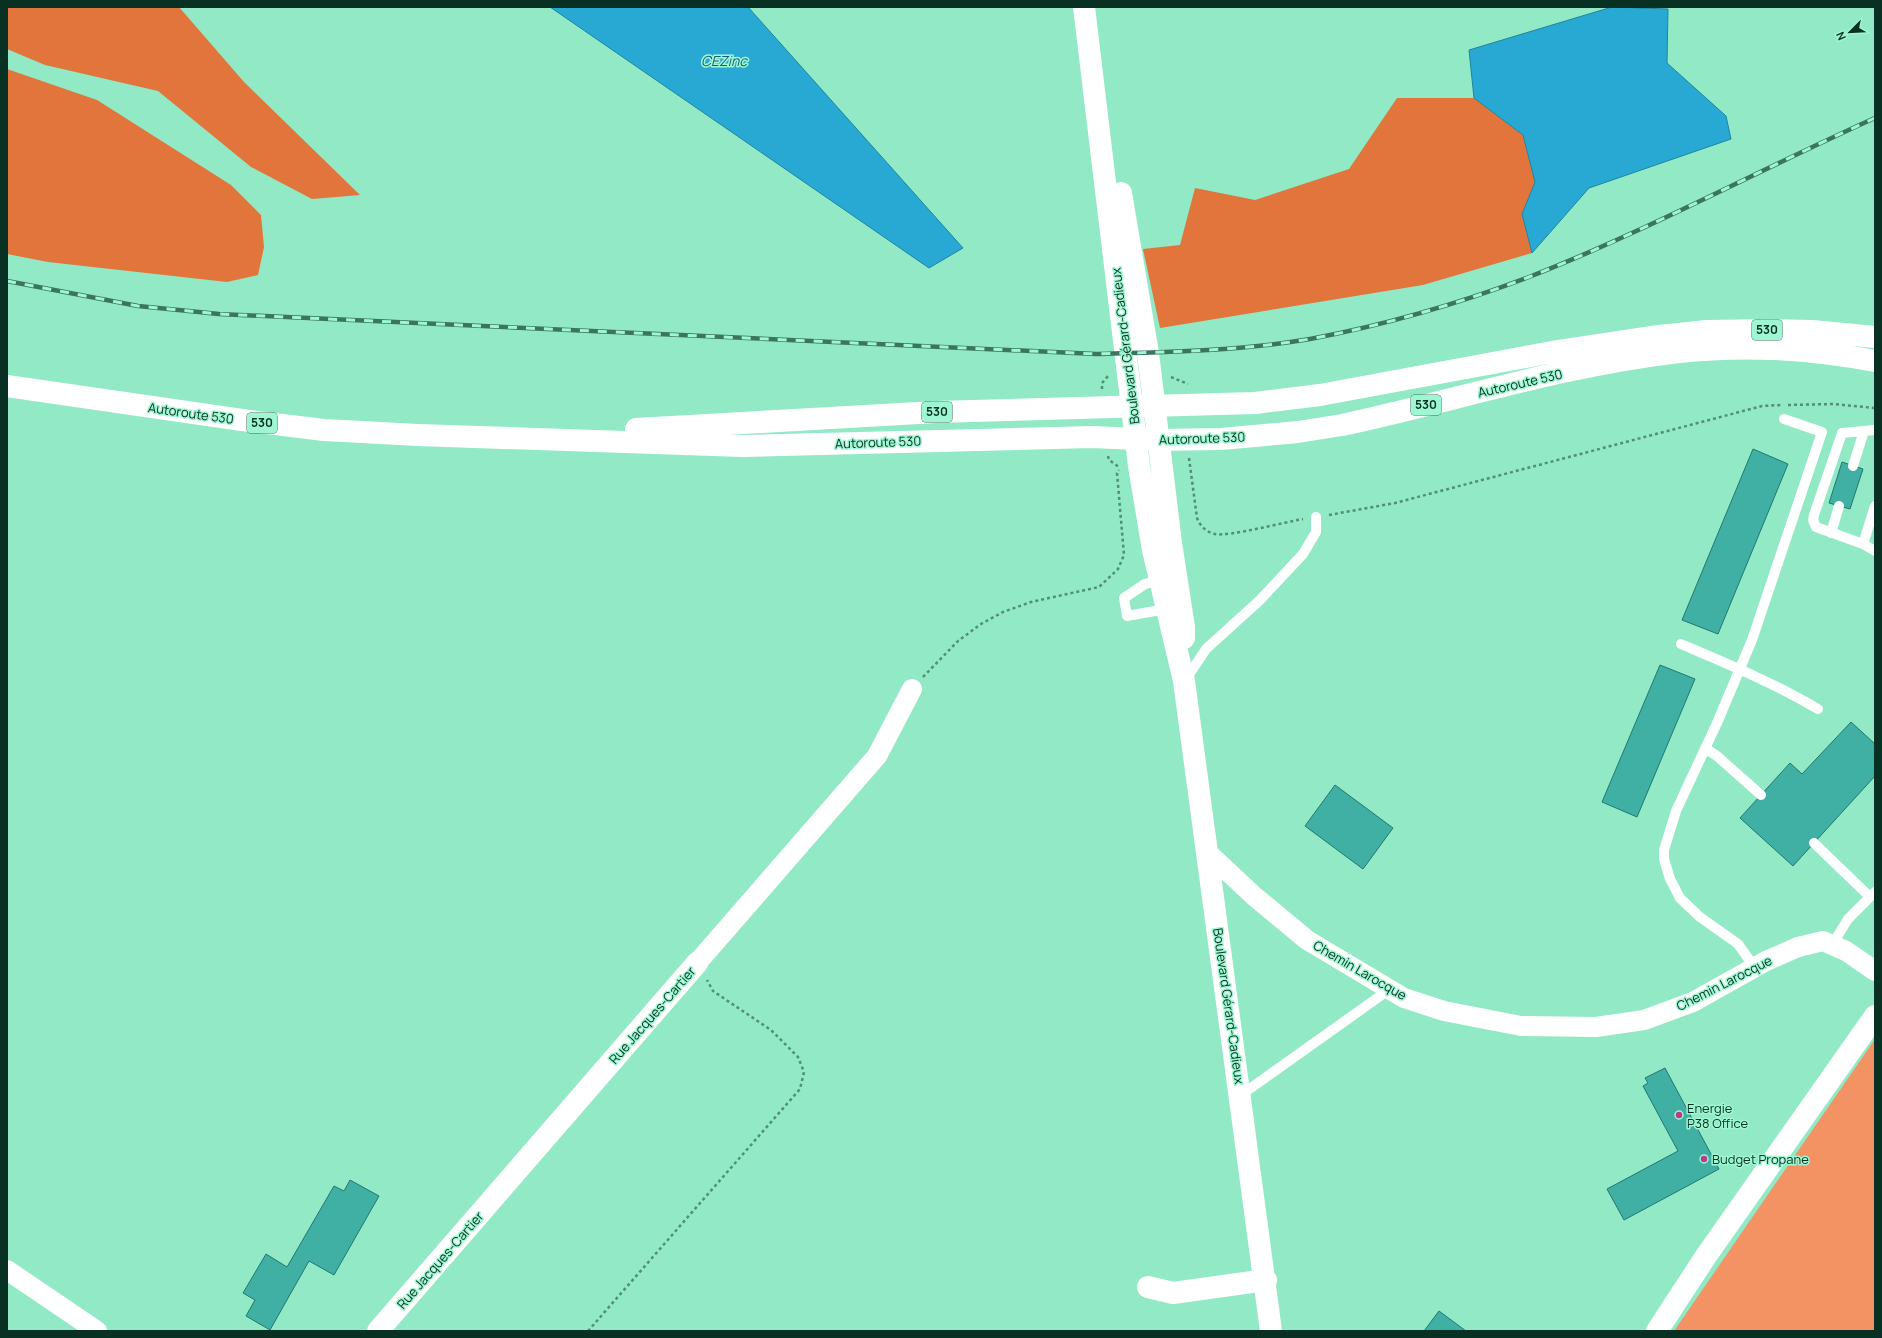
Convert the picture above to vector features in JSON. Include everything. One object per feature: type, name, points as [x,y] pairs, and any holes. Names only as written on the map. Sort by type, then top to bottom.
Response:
[{"type":"main road","name":"Boulevard Gérard-Cadieux","points":[[1084,7],[1136,439],[1159,580],[1184,681],[1266,1280],[1271,1331]]},
{"type":"main road","name":"Boulevard Gérard-Cadieux","points":[[1087,7],[1135,272],[1148,353],[1171,543],[1184,627],[1184,681]]},
{"type":"main road","name":"Autoroute 530","points":[[519,437],[872,415],[1154,405],[1236,404],[1320,395],[1552,352],[1690,333],[1791,330],[1875,338]]},
{"type":"main road","name":"Autoroute 530","points":[[7,386],[234,419],[317,429],[418,435],[519,437],[742,446],[1092,437],[1158,440],[1236,438],[1319,429],[1583,368],[1679,352],[1730,349],[1766,350],[1822,354],[1875,361]]},
{"type":"main road","name":"Rue Jacques-Cartier","points":[[378,1331],[696,963]]},
{"type":"main road","points":[[1657,1331],[1711,1250],[1875,1016]]},
{"type":"main road","points":[[1148,1287],[1173,1294],[1266,1280]]},
{"type":"street","name":"Rue Jacques-Cartier","points":[[696,963],[877,756],[912,689]]},
{"type":"street","name":"Chemin Larocque","points":[[1208,853],[1254,896],[1307,940],[1404,998],[1444,1011],[1521,1026],[1596,1027],[1644,1020],[1693,1002],[1755,968],[1798,947],[1823,941],[1846,951],[1875,971]]},
{"type":"street","points":[[7,1270],[97,1331]]},
{"type":"lane","points":[[1755,968],[1738,944],[1700,917],[1680,898],[1670,879],[1664,859],[1664,850],[1676,811],[1752,640],[1822,432],[1784,419]]},
{"type":"lane","points":[[1875,430],[1842,433],[1813,520],[1816,527],[1863,544],[1875,551]]},
{"type":"lane","points":[[1853,466],[1864,431]]},
{"type":"lane","points":[[1831,533],[1839,506]]},
{"type":"lane","points":[[1863,544],[1875,506]]},
{"type":"lane","points":[[1184,681],[1206,649],[1260,600],[1303,554],[1316,532],[1316,517]]},
{"type":"lane","points":[[1159,580],[1145,584],[1124,598],[1127,616],[1166,610]]},
{"type":"lane","points":[[1681,644],[1740,668],[1790,692],[1818,709]]},
{"type":"lane","points":[[1705,748],[1717,756],[1761,795]]},
{"type":"lane","points":[[1814,843],[1873,895],[1848,919],[1832,945]]},
{"type":"lane","points":[[1241,1095],[1390,989]]},
{"type":"path","points":[[1189,458],[1197,518],[1202,527],[1210,532],[1224,534],[1395,503],[1762,406],[1833,404],[1875,408]]},
{"type":"path","points":[[1108,460],[1121,469]]},
{"type":"path","points":[[925,675],[958,641],[992,617],[1031,602],[1099,587],[1112,576],[1120,566],[1124,555],[1117,473]]},
{"type":"path","points":[[588,1331],[800,1090],[804,1072],[798,1057],[771,1030],[714,991],[696,963]]},
{"type":"shaded area","points":[[7,7],[179,7],[244,82],[360,195],[312,199],[251,167],[158,91],[45,65],[7,49]]},
{"type":"shaded area","points":[[7,69],[97,100],[231,185],[261,215],[264,247],[258,275],[227,282],[48,262],[7,254]]},
{"type":"shaded area","points":[[1397,98],[1474,98],[1523,135],[1535,182],[1522,214],[1532,253],[1423,285],[1160,328],[1143,249],[1180,245],[1195,188],[1255,200],[1349,169]]},
{"type":"shaded area","points":[[1875,1039],[1875,1331],[1674,1331]]},
{"type":"water","name":"CEZinc","points":[[550,7],[748,7],[963,248],[929,268]]},
{"type":"water","points":[[1612,7],[1668,9],[1667,63],[1726,116],[1731,139],[1589,188],[1532,253],[1522,214],[1535,182],[1523,135],[1474,98],[1469,50]]},
{"type":"building","points":[[1753,449],[1788,464],[1718,634],[1682,620]]},
{"type":"building","points":[[1842,462],[1863,469],[1850,509],[1829,503]]},
{"type":"building","points":[[1660,665],[1695,679],[1637,817],[1602,802]]},
{"type":"building","points":[[1851,722],[1875,744],[1875,776],[1793,866],[1740,818],[1790,763],[1802,774]]},
{"type":"building","points":[[1335,785],[1393,828],[1363,869],[1305,826]]},
{"type":"building","name":"Budget Propane","points":[[1665,1068],[1719,1169],[1624,1220],[1607,1189],[1678,1151],[1643,1086],[1648,1083],[1645,1078]]},
{"type":"building","points":[[350,1180],[379,1196],[334,1275],[309,1261],[270,1330],[246,1316],[255,1300],[243,1293],[266,1254],[287,1267],[334,1186],[344,1191]]},
{"type":"building","points":[[1439,1311],[1466,1331],[1424,1331]]},
{"type":"railway","points":[[7,281],[138,306],[219,314],[1096,354],[1177,352],[1257,346],[1310,339],[1366,327],[1421,313],[1502,287],[1617,240],[1875,118]]},
{"type":"place","name":"Energie P38 Office","points":[[1679,1115]]},
{"type":"place","name":"Budget Propane","points":[[1704,1159]]}]
